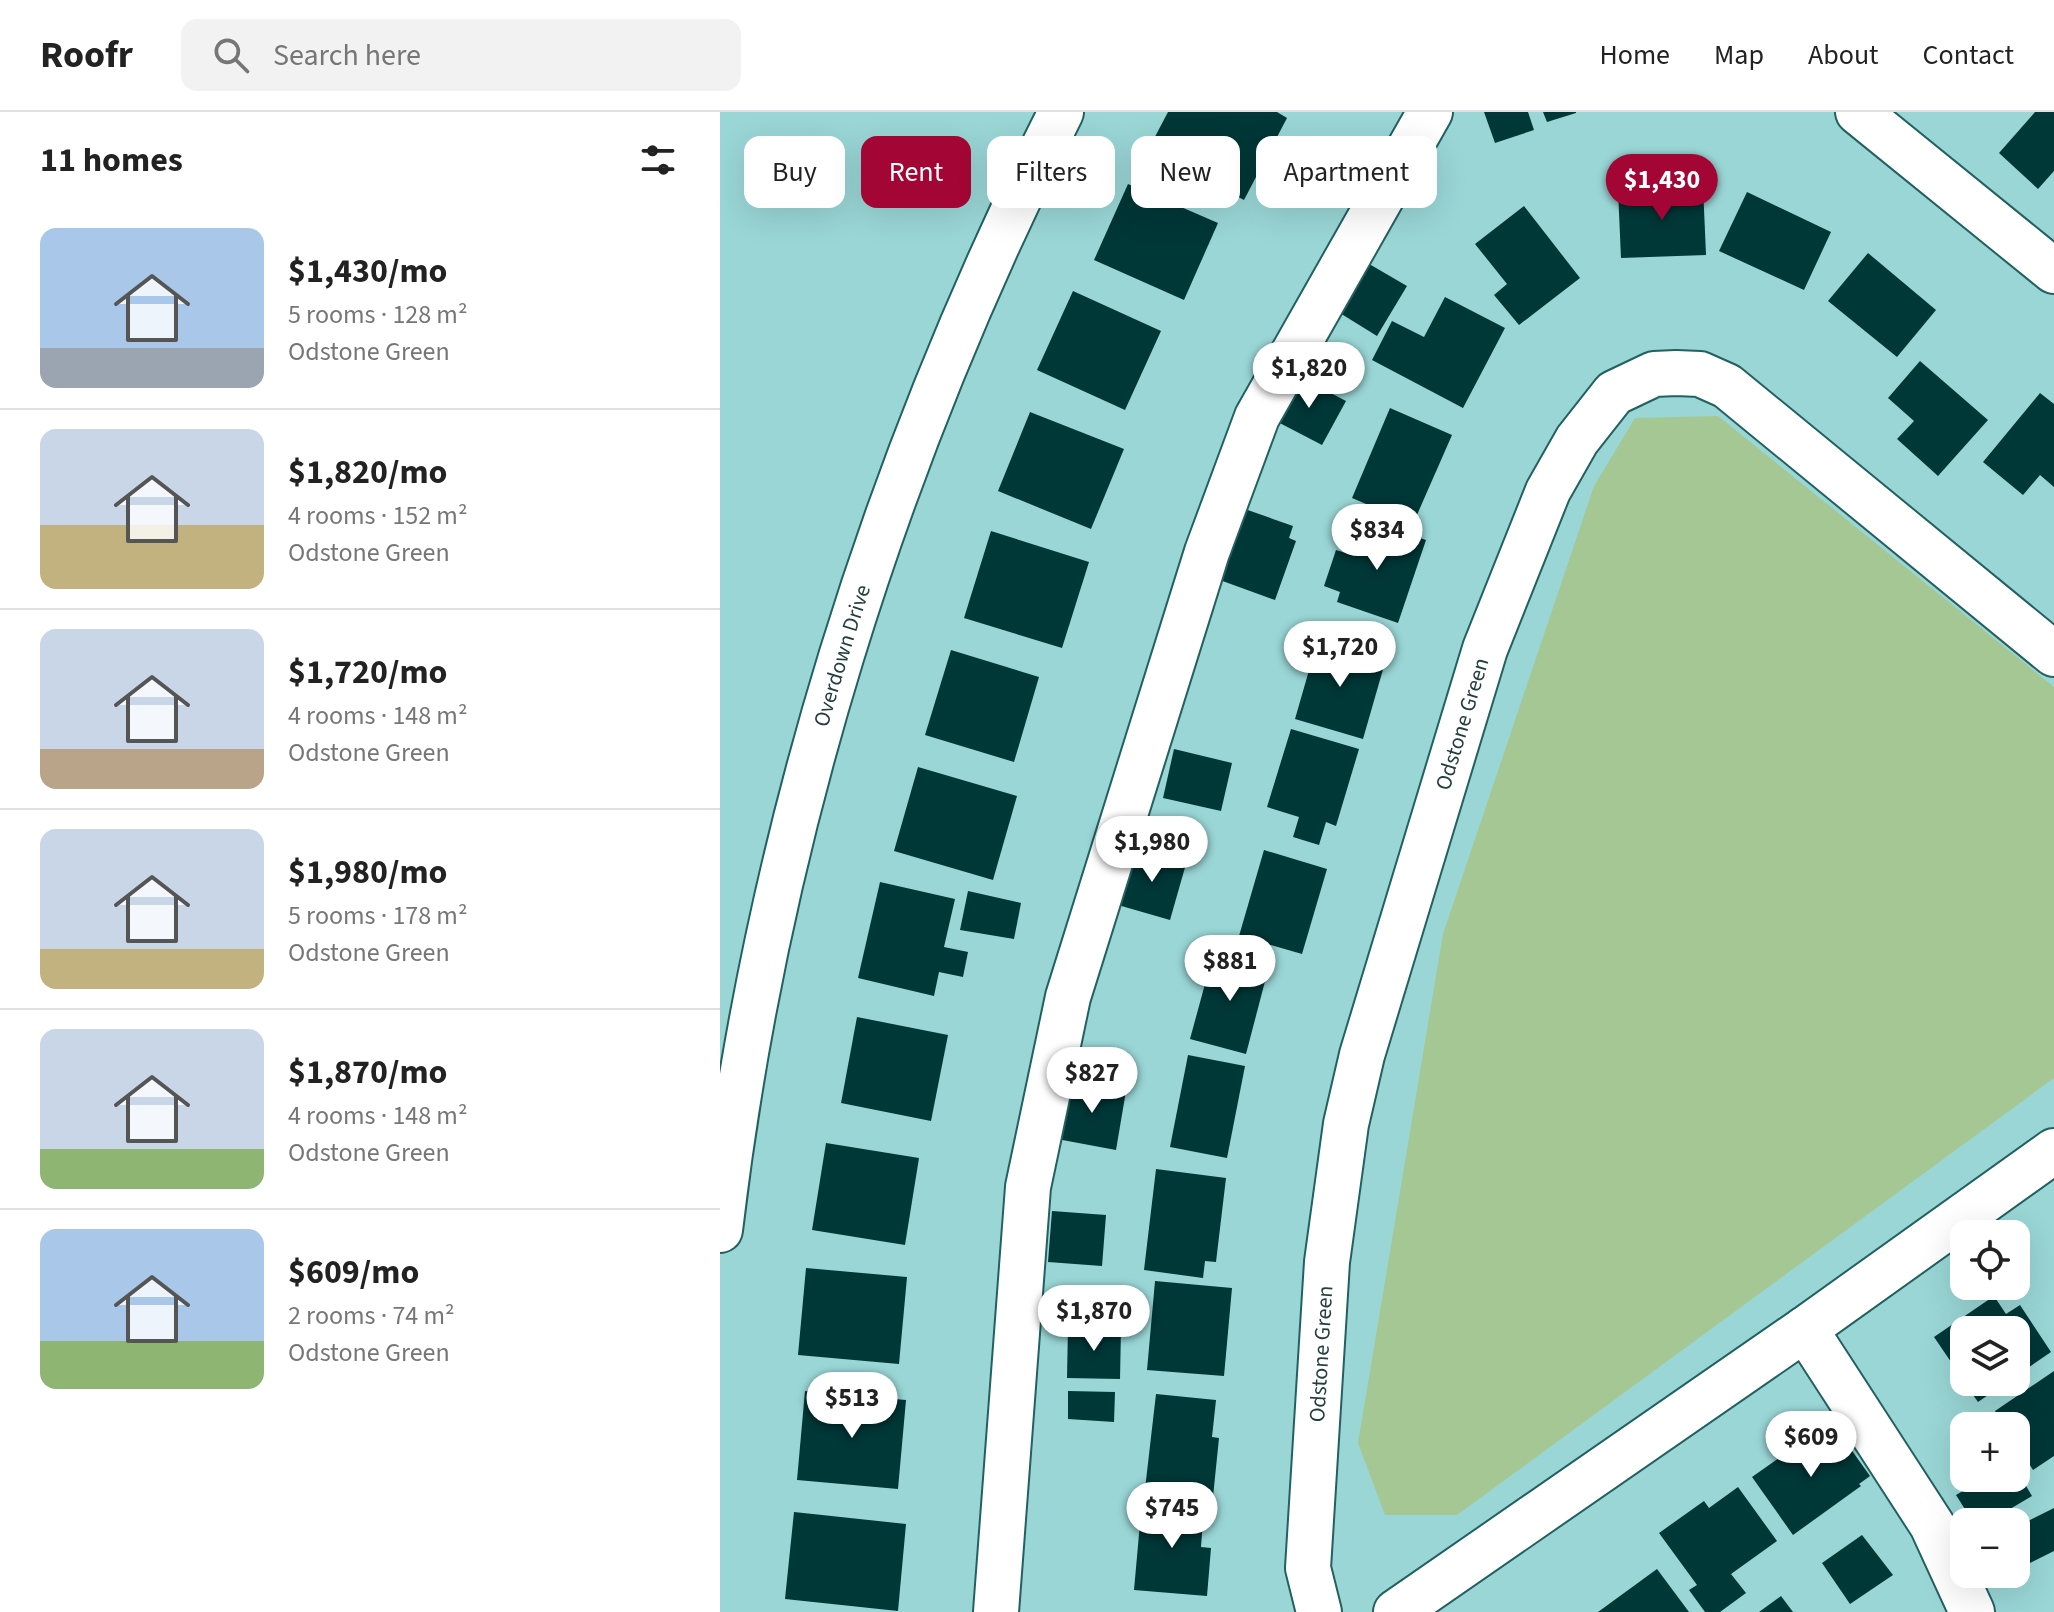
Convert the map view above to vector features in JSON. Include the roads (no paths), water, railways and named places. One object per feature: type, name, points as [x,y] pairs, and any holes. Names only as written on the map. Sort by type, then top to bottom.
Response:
[{"type":"street","name":"Overdown Drive","points":[[720,1230],[770,923],[796,812],[853,618],[899,477],[938,378],[1061,112]]},
{"type":"street","points":[[996,1612],[1028,1187],[1068,997],[1207,552],[1257,417],[1430,112]]},
{"type":"street","points":[[1858,112],[2054,271]]},
{"type":"street","name":"Odstone Green","points":[[1319,1612],[1308,1568],[1327,1262],[1334,1194],[1362,1055],[1503,598],[1548,491],[1596,414],[1614,393],[1654,374],[1700,374],[1727,386],[2054,654]]},
{"type":"street","points":[[1396,1612],[2052,1156]]},
{"type":"street","points":[[1805,1329],[1932,1525],[1962,1607]]}]
